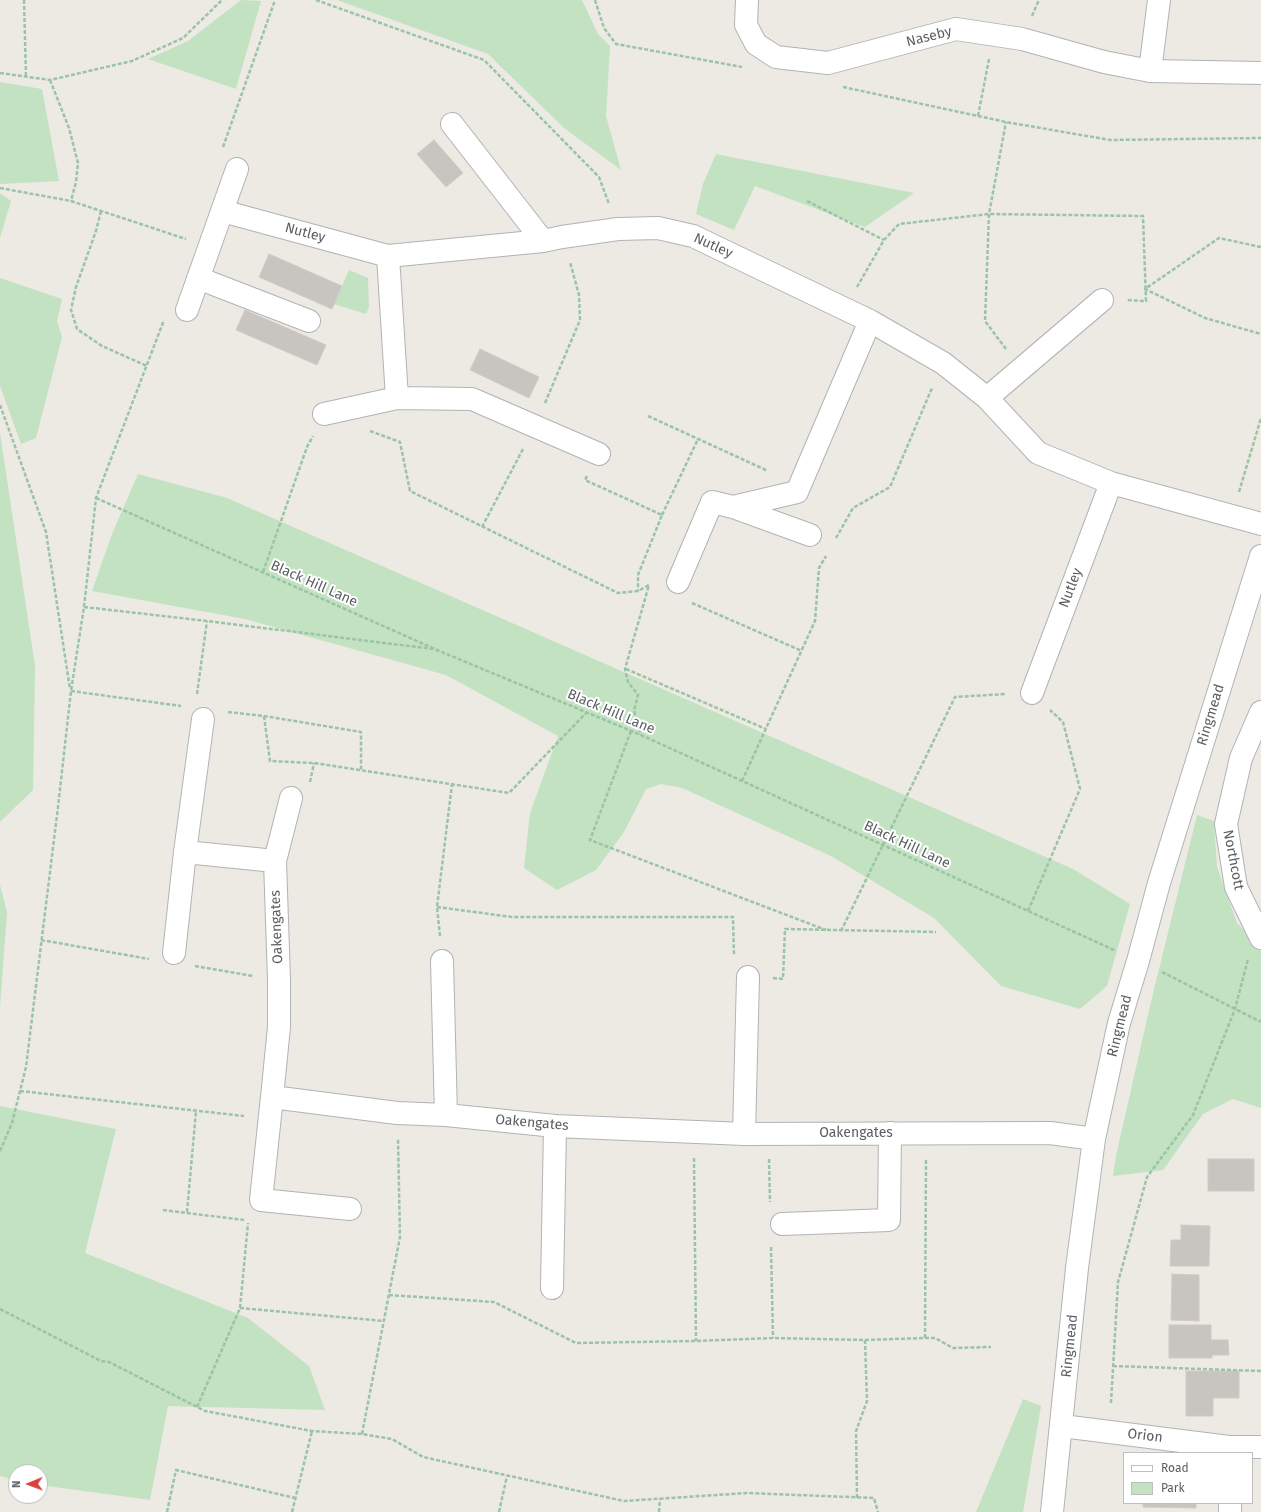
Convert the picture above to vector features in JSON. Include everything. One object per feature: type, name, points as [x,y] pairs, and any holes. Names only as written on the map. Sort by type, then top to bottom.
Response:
[{"type":"street","name":"Naseby","points":[[746,0],[746,25],[756,44],[776,57],[828,63],[956,29],[1022,38],[1104,62],[1150,71],[1261,73]]},
{"type":"street","points":[[1150,71],[1159,0]]},
{"type":"street","points":[[452,124],[553,239]]},
{"type":"street","points":[[187,310],[237,169]]},
{"type":"street","name":"Nutley","points":[[222,211],[388,256],[553,239],[618,229],[658,228],[693,236],[845,308],[942,363],[987,398],[1038,453],[1111,483],[1261,524]]},
{"type":"street","points":[[388,256],[397,398]]},
{"type":"street","points":[[198,278],[309,321]]},
{"type":"street","points":[[987,398],[1022,370],[1102,300]]},
{"type":"street","points":[[733,507],[797,492],[870,321]]},
{"type":"street","points":[[324,414],[397,398],[472,399],[599,454]]},
{"type":"street","name":"Nutley","points":[[1032,693],[1111,483]]},
{"type":"street","points":[[678,582],[712,502],[733,507],[810,534]]},
{"type":"street","name":"Ringmead","points":[[1052,1512],[1077,1268],[1094,1139],[1119,1023],[1138,961],[1159,883],[1261,556]]},
{"type":"street","name":"Northcott","points":[[1261,712],[1241,758],[1226,824],[1236,887],[1261,938]]},
{"type":"street","points":[[174,953],[199,714]]},
{"type":"street","name":"Oakengates","points":[[291,798],[275,861],[279,1027],[272,1097],[397,1113],[446,1115],[555,1126],[744,1134],[1050,1133],[1094,1139]]},
{"type":"street","points":[[185,852],[275,861]]},
{"type":"street","points":[[442,961],[446,1115]]},
{"type":"street","points":[[744,1134],[748,977]]},
{"type":"street","points":[[272,1097],[261,1200],[350,1209]]},
{"type":"street","points":[[552,1288],[555,1126]]},
{"type":"street","points":[[782,1224],[890,1220],[890,1133]]},
{"type":"street","name":"Orion","points":[[1062,1426],[1229,1450],[1261,1447]]},
{"type":"path","points":[[24,0],[26,77]]},
{"type":"path","points":[[0,73],[50,80],[132,61],[183,38],[222,0]]},
{"type":"path","points":[[316,0],[484,60],[599,177],[618,229]]},
{"type":"path","points":[[595,0],[604,28],[616,44],[749,68]]},
{"type":"path","points":[[978,116],[993,35]]},
{"type":"path","points":[[50,80],[69,128],[78,163],[76,182],[71,200]]},
{"type":"path","points":[[841,87],[1006,122],[1110,140],[1261,138]]},
{"type":"path","points":[[1006,122],[989,214],[985,321],[1022,370]]},
{"type":"path","points":[[0,188],[71,200],[192,241]]},
{"type":"path","points":[[806,201],[884,240]]},
{"type":"path","points":[[0,1151],[12,1123],[26,1067],[71,691],[84,608],[96,498],[147,366],[102,346],[77,329],[71,310],[76,287],[96,231],[101,211]]},
{"type":"path","points":[[845,308],[884,240],[899,224],[989,214],[1143,216],[1146,300],[1102,300]]},
{"type":"path","points":[[1145,289],[1219,238],[1261,247]]},
{"type":"path","points":[[482,527],[535,426],[580,320],[579,295],[553,239]]},
{"type":"path","points":[[1145,289],[1205,318],[1261,334]]},
{"type":"path","points":[[835,540],[853,508],[890,487],[942,363]]},
{"type":"path","points":[[0,405],[46,532],[71,691]]},
{"type":"path","points":[[263,572],[307,447],[324,414]]},
{"type":"path","points":[[648,416],[800,485]]},
{"type":"path","points":[[1232,516],[1261,418]]},
{"type":"path","points":[[366,429],[400,442],[410,491],[618,593],[638,591],[649,585],[655,587]]},
{"type":"path","points":[[638,591],[638,575],[662,515],[698,439]]},
{"type":"path","points":[[599,454],[585,480],[662,515]]},
{"type":"path","name":"Black Hill Lane","points":[[96,498],[436,650],[641,735],[1116,951]]},
{"type":"path","points":[[742,781],[815,621],[819,568],[828,552]]},
{"type":"path","points":[[641,735],[634,711],[638,695],[628,682],[625,669],[649,585]]},
{"type":"path","points":[[690,603],[802,651]]},
{"type":"path","points":[[84,608],[207,621],[436,650]]},
{"type":"path","points":[[71,691],[199,714],[207,621]]},
{"type":"path","points":[[625,669],[766,729]]},
{"type":"path","points":[[842,931],[954,697],[1032,693],[1063,722],[1080,789],[1028,911]]},
{"type":"path","points":[[226,712],[264,716],[361,732],[361,770]]},
{"type":"path","points":[[264,716],[270,762],[314,763],[509,793],[587,712]]},
{"type":"path","points":[[631,731],[590,840],[828,930]]},
{"type":"path","points":[[442,961],[437,908],[452,784]]},
{"type":"path","points":[[437,908],[512,917],[733,917],[735,976],[783,979],[785,930],[936,932]]},
{"type":"path","points":[[1111,1403],[1118,1282],[1147,1177],[1193,1115],[1235,1009],[1249,958]]},
{"type":"path","points":[[1157,969],[1261,1022]]},
{"type":"path","points":[[20,1091],[270,1119]]},
{"type":"path","points":[[187,1212],[196,1111]]},
{"type":"path","points":[[362,1434],[400,1237],[397,1113]]},
{"type":"path","points":[[694,1132],[696,1341]]},
{"type":"path","points":[[925,1338],[926,1133]]},
{"type":"path","points":[[163,1210],[248,1220],[240,1308],[197,1407]]},
{"type":"path","points":[[389,1295],[494,1302],[576,1343],[773,1338],[865,1340],[935,1338],[953,1348],[991,1347]]},
{"type":"path","points":[[240,1308],[384,1321]]},
{"type":"path","points":[[0,1309],[101,1361],[109,1362],[205,1411],[312,1431],[362,1434],[392,1439],[423,1457],[624,1501],[747,1493],[874,1498],[878,1512]]},
{"type":"path","points":[[858,1498],[856,1431],[867,1401],[865,1340]]},
{"type":"path","points":[[1113,1366],[1261,1371]]},
{"type":"path","points":[[292,1512],[312,1431]]},
{"type":"path","points":[[167,1512],[176,1470],[295,1498]]},
{"type":"path","points":[[499,1512],[507,1476]]},
{"type":"path","points":[[659,1512],[660,1499]]},
{"type":"green space","points":[[241,0],[261,1],[236,89],[148,59],[188,41]]},
{"type":"green space","points":[[337,0],[582,0],[598,34],[610,46],[606,116],[621,170],[564,128],[488,54]]},
{"type":"green space","points":[[0,82],[42,89],[59,181],[0,184]]},
{"type":"green space","points":[[716,154],[914,193],[865,227],[755,186],[734,230],[696,214],[703,184]]},
{"type":"green space","points":[[0,193],[11,201],[0,238]]},
{"type":"green space","points":[[349,270],[368,278],[369,307],[366,314],[334,304]]},
{"type":"green space","points":[[0,278],[62,299],[57,321],[62,337],[36,438],[21,444],[0,386]]},
{"type":"green space","points":[[0,433],[35,666],[33,790],[0,822]]},
{"type":"green space","points":[[138,474],[227,498],[1073,869],[1130,904],[1107,986],[1080,1009],[1001,986],[934,918],[831,856],[682,788],[661,784],[646,789],[624,832],[596,870],[557,890],[524,868],[530,813],[558,736],[446,675],[245,619],[92,591],[112,534]]},
{"type":"green space","points":[[1197,815],[1214,821],[1217,867],[1237,923],[1261,948],[1261,1108],[1233,1099],[1203,1114],[1163,1170],[1113,1176],[1116,1156],[1150,1006]]},
{"type":"green space","points":[[0,885],[7,912],[0,1007]]},
{"type":"green space","points":[[0,1106],[116,1129],[85,1253],[248,1318],[309,1366],[325,1410],[168,1406],[150,1500],[48,1486],[48,1464],[8,1464],[8,1478],[0,1476]]},
{"type":"green space","points":[[1023,1399],[1041,1406],[1023,1512],[976,1512]]},
{"type":"building","points":[[434,140],[463,173],[446,187],[417,154]]},
{"type":"building","points":[[269,254],[342,286],[332,309],[259,277]]},
{"type":"building","points":[[245,310],[326,345],[317,365],[236,330]]},
{"type":"building","points":[[480,349],[539,377],[529,398],[470,370]]},
{"type":"building","points":[[1208,1159],[1254,1159],[1254,1191],[1208,1191]]},
{"type":"building","points":[[1181,1225],[1210,1226],[1209,1266],[1170,1266],[1171,1240],[1181,1240]]},
{"type":"building","points":[[1172,1274],[1199,1275],[1199,1321],[1171,1320]]},
{"type":"building","points":[[1169,1325],[1211,1325],[1211,1340],[1228,1340],[1229,1355],[1212,1355],[1212,1358],[1169,1358]]},
{"type":"building","points":[[1186,1371],[1239,1371],[1239,1398],[1213,1398],[1213,1416],[1186,1416]]},
{"type":"building","points":[[1143,1504],[1196,1504],[1196,1508],[1143,1507]]}]
